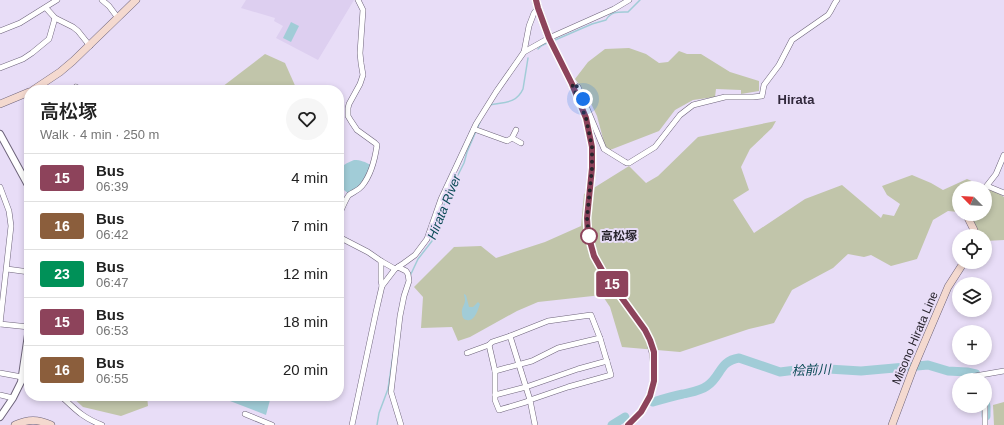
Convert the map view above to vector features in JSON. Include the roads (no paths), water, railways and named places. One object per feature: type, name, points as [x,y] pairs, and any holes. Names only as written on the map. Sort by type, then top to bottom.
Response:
[{"type":"main road","points":[[40,85],[60,72],[90,46],[136,0]]},
{"type":"main road","points":[[536,0],[549,38],[572,84],[586,118],[592,147],[592,168],[587,218],[588,234],[594,256],[603,272],[645,330],[654,352],[654,381],[650,396],[641,412],[628,425]]},
{"type":"main road","points":[[0,104],[24,94]]},
{"type":"main road","name":"Misono Hirata Line","points":[[892,425],[948,287],[960,269]]},
{"type":"main road","points":[[15,425],[33,420],[51,425]]},
{"type":"street","points":[[0,31],[20,23],[57,0]]},
{"type":"street","points":[[102,0],[109,6],[118,18]]},
{"type":"street","points":[[344,205],[349,195],[358,191],[365,181],[375,159],[377,145],[357,130],[348,116],[349,104],[360,84],[363,75],[360,53],[363,10],[358,0]]},
{"type":"street","points":[[524,52],[549,38],[629,0]]},
{"type":"street","points":[[572,84],[578,87],[604,148],[627,164],[655,147],[680,115],[693,105],[725,97],[762,96],[764,85],[779,64],[792,40],[828,15],[837,0]]},
{"type":"street","points":[[46,8],[54,18],[73,27],[90,46]]},
{"type":"street","points":[[382,286],[396,268],[415,255],[427,239],[441,199],[476,129],[476,124],[484,109],[524,52],[529,26],[534,13],[538,8]]},
{"type":"street","points":[[0,68],[23,59],[49,39],[54,18]]},
{"type":"street","points":[[476,129],[507,141],[512,138],[516,130]]},
{"type":"street","points":[[0,134],[24,178]]},
{"type":"street","points":[[512,138],[521,142]]},
{"type":"street","points":[[991,181],[996,174],[1004,155]]},
{"type":"street","points":[[0,187],[11,218],[11,234],[7,269],[1,299],[0,324],[24,327]]},
{"type":"street","points":[[992,189],[1004,193]]},
{"type":"street","points":[[344,240],[368,252],[381,261],[406,271],[408,274],[409,281],[400,316],[390,392],[401,425]]},
{"type":"street","points":[[352,425],[382,286],[381,261]]},
{"type":"street","points":[[7,269],[24,271]]},
{"type":"street","points":[[467,353],[548,321],[591,315],[600,338],[611,375],[568,387],[499,410],[494,395],[495,371],[489,345]]},
{"type":"street","points":[[510,336],[530,400],[535,425]]},
{"type":"street","points":[[495,371],[532,361],[558,348],[600,338]]},
{"type":"street","points":[[494,395],[526,387],[578,369],[607,361]]},
{"type":"street","points":[[992,373],[1004,371]]},
{"type":"street","points":[[0,373],[24,378]]},
{"type":"street","points":[[0,418],[24,381]]},
{"type":"street","points":[[0,395],[13,398]]},
{"type":"street","points":[[66,401],[80,414],[102,425]]},
{"type":"street","points":[[985,413],[985,425]]},
{"type":"street","points":[[245,414],[272,425]]},
{"type":"waterway","name":"Hirata River","points":[[555,40],[592,24],[606,20],[610,15],[618,12],[628,12],[640,0]]},
{"type":"waterway","name":"Hirata River","points":[[538,49],[547,43]]},
{"type":"waterway","name":"Hirata River","points":[[490,105],[509,102],[520,94],[523,89],[528,58]]},
{"type":"waterway","name":"Hirata River","points":[[410,276],[418,259],[435,235],[446,199],[464,163],[467,152],[480,122]]},
{"type":"waterway","name":"Hirata River","points":[[377,425],[379,413],[388,389],[393,355]]},
{"type":"waterway","name":"桧前川","points":[[653,402],[704,388],[712,382],[728,362],[739,358],[780,372],[812,368],[861,371],[928,365],[948,371],[972,373]]},
{"type":"waterway","name":"桧前川","points":[[612,425],[625,417]]},
{"type":"place","name":"高松塚","points":[[589,236]]},
{"type":"district","name":"Hirata","points":[[796,99]]}]
